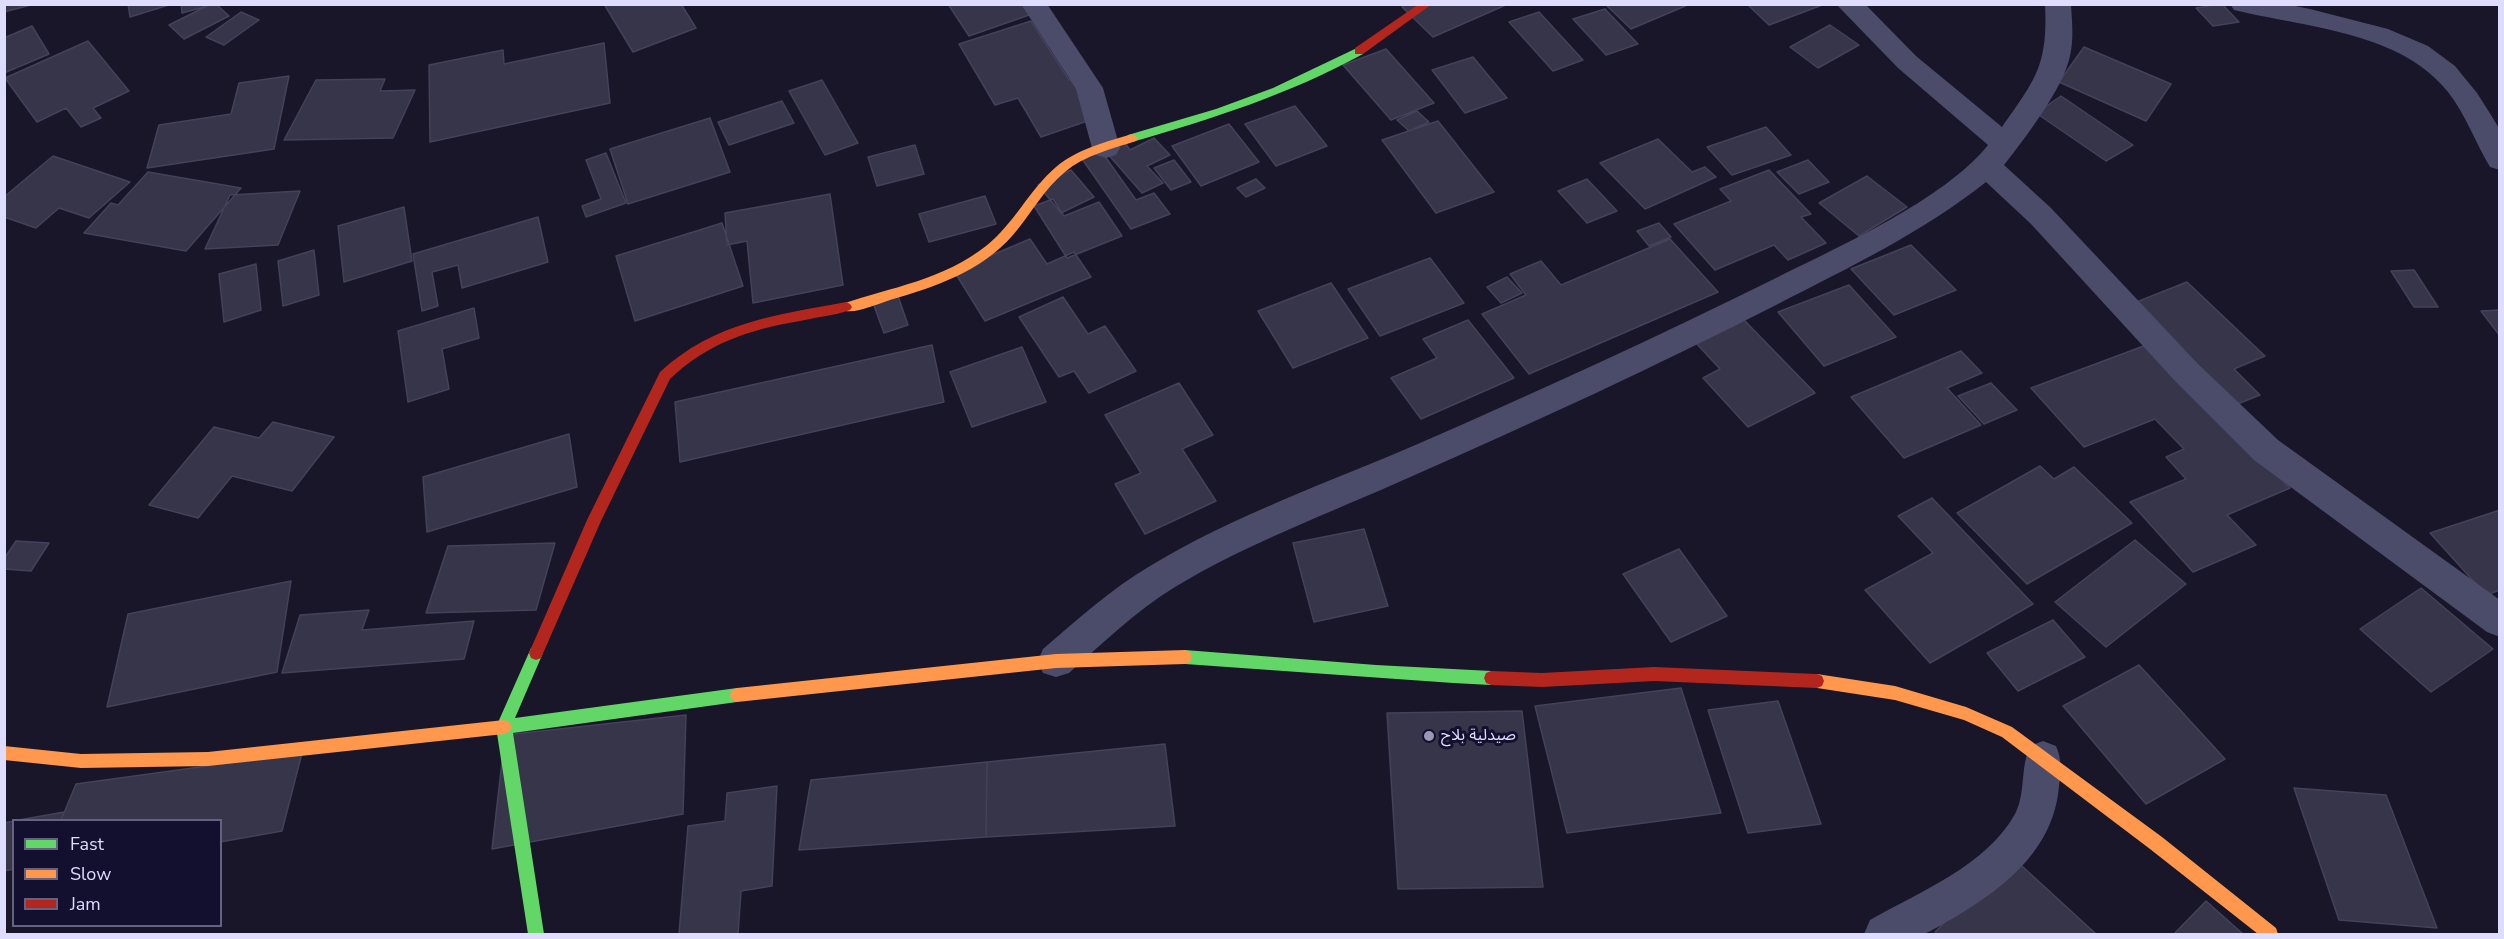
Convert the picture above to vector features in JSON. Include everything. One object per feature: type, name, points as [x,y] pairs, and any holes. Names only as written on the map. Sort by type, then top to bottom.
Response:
[{"type":"street","points":[[1034,4],[1089,88],[1106,148]]},
{"type":"street","points":[[536,934],[504,727],[594,520],[665,376],[678,362],[711,339],[743,328],[862,303],[907,289],[960,268],[986,255],[1007,236],[1060,170],[1071,162],[1106,148],[1255,99],[1324,69],[1362,50],[1426,4]]},
{"type":"street","points":[[1850,4],[1995,155],[2041,216],[2195,381],[2266,450],[2370,524],[2499,621]]},
{"type":"street","points":[[1056,661],[1102,621],[1160,578],[1190,562],[1278,518],[1555,398],[1709,325],[1848,255],[1939,201],[1995,155],[2054,69],[2059,45],[2058,4]]},
{"type":"street","points":[[2243,4],[2376,35],[2421,52],[2440,67],[2482,120],[2499,160]]},
{"type":"street","points":[[4,753],[81,761],[208,759],[504,727],[743,694],[1056,661],[1183,657],[1449,677],[1542,680],[1654,674],[1813,680],[1895,693],[1966,714],[2007,732],[2156,843],[2270,934]]},
{"type":"street","points":[[1884,934],[1972,884],[2009,855],[2025,835],[2038,804],[2043,759]]},
{"type":"building","points":[[4,4],[35,4],[4,12]]},
{"type":"building","points":[[128,4],[172,4],[130,17]]},
{"type":"building","points":[[181,4],[203,4],[204,7],[182,13]]},
{"type":"building","points":[[211,4],[216,4],[229,16],[184,39],[169,25]]},
{"type":"building","points":[[604,4],[681,4],[696,28],[633,52]]},
{"type":"building","points":[[948,4],[1026,4],[1032,14],[969,36]]},
{"type":"building","points":[[1407,4],[1508,4],[1433,37],[1402,7]]},
{"type":"building","points":[[1605,4],[1690,4],[1631,29]]},
{"type":"building","points":[[1747,4],[1825,4],[1769,25]]},
{"type":"building","points":[[2222,4],[2239,22],[2213,26],[2196,8]]},
{"type":"building","points":[[1605,9],[1638,44],[1606,55],[1573,19]]},
{"type":"building","points":[[241,12],[259,20],[224,45],[206,37]]},
{"type":"building","points":[[1539,12],[1583,60],[1553,71],[1509,22]]},
{"type":"building","points":[[1031,21],[1096,118],[1041,137],[1018,98],[995,105],[959,44]]},
{"type":"building","points":[[1830,25],[1859,45],[1818,68],[1790,47]]},
{"type":"building","points":[[32,26],[49,54],[4,73],[4,38]]},
{"type":"building","points":[[88,41],[129,91],[93,108],[101,118],[81,127],[66,108],[37,122],[5,78]]},
{"type":"building","points":[[604,43],[610,103],[430,142],[429,65],[503,50],[504,64]]},
{"type":"building","points":[[2084,47],[2171,84],[2146,121],[2059,82]]},
{"type":"building","points":[[1386,49],[1434,103],[1391,120],[1343,65]]},
{"type":"building","points":[[1473,57],[1507,98],[1465,113],[1432,70]]},
{"type":"building","points":[[289,76],[274,149],[147,168],[159,125],[231,114],[239,83]]},
{"type":"building","points":[[385,79],[380,91],[415,90],[393,138],[284,140],[316,80]]},
{"type":"building","points":[[822,80],[858,143],[825,155],[789,91]]},
{"type":"building","points":[[2061,96],[2133,145],[2106,161],[2036,113]]},
{"type":"building","points":[[782,101],[794,123],[729,145],[718,122]]},
{"type":"building","points":[[1295,106],[1327,146],[1276,166],[1245,124]]},
{"type":"building","points":[[1417,111],[1429,122],[1409,131],[1397,120]]},
{"type":"building","points":[[710,118],[730,172],[628,204],[610,149]]},
{"type":"building","points":[[1438,121],[1494,192],[1436,213],[1382,140]]},
{"type":"building","points":[[1229,124],[1259,162],[1201,186],[1172,146]]},
{"type":"building","points":[[1766,127],[1791,155],[1732,175],[1707,147]]},
{"type":"building","points":[[1154,138],[1170,155],[1147,166],[1163,183],[1142,193],[1106,152],[1125,143],[1130,150]]},
{"type":"building","points":[[1658,139],[1692,172],[1705,167],[1716,177],[1645,209],[1600,163]]},
{"type":"building","points":[[915,145],[924,174],[877,186],[868,157]]},
{"type":"building","points":[[1099,148],[1136,200],[1154,193],[1170,214],[1131,229],[1080,156]]},
{"type":"building","points":[[606,153],[626,203],[586,217],[582,206],[601,199],[586,160]]},
{"type":"building","points":[[53,156],[130,182],[89,218],[59,208],[36,228],[4,217],[4,197]]},
{"type":"building","points":[[1174,160],[1191,182],[1171,190],[1154,168]]},
{"type":"building","points":[[1808,160],[1829,182],[1799,194],[1777,172]]},
{"type":"building","points":[[1071,170],[1094,197],[1061,213],[1038,185]]},
{"type":"building","points":[[1769,170],[1811,214],[1801,217],[1826,243],[1788,260],[1774,245],[1715,270],[1674,224],[1731,201],[1720,189]]},
{"type":"building","points":[[148,172],[241,188],[186,251],[84,233],[111,203],[118,205]]},
{"type":"building","points":[[1867,176],[1907,207],[1859,236],[1819,203]]},
{"type":"building","points":[[1256,179],[1265,188],[1246,197],[1237,188]]},
{"type":"building","points":[[1587,179],[1617,211],[1587,223],[1558,191]]},
{"type":"building","points":[[300,191],[278,245],[205,249],[230,195]]},
{"type":"building","points":[[830,194],[843,285],[753,303],[747,241],[727,245],[725,213]]},
{"type":"building","points":[[985,196],[996,224],[929,242],[919,214]]},
{"type":"building","points":[[1053,199],[1064,216],[1099,202],[1122,236],[1067,258],[1034,206]]},
{"type":"building","points":[[404,207],[412,261],[344,282],[338,226]]},
{"type":"building","points":[[538,217],[548,262],[462,288],[458,265],[432,272],[438,306],[422,311],[413,254]]},
{"type":"building","points":[[722,223],[743,286],[635,321],[616,256]]},
{"type":"building","points":[[1659,223],[1671,237],[1649,246],[1637,231]]},
{"type":"building","points":[[1030,239],[1047,264],[1074,252],[1091,277],[985,321],[954,271]]},
{"type":"building","points":[[1670,239],[1718,292],[1529,374],[1482,314],[1526,295],[1510,274],[1541,261],[1561,285]]},
{"type":"building","points":[[1911,245],[1956,290],[1894,315],[1851,269]]},
{"type":"building","points":[[314,250],[319,295],[283,306],[278,261]]},
{"type":"building","points":[[1430,258],[1464,303],[1380,336],[1348,289]]},
{"type":"building","points":[[256,264],[261,310],[224,322],[219,274]]},
{"type":"building","points":[[2414,270],[2438,307],[2414,307],[2391,271]]},
{"type":"building","points":[[1507,277],[1522,293],[1501,303],[1487,287]]},
{"type":"building","points":[[2187,282],[2265,356],[2234,369],[2260,395],[2235,405],[2134,303]]},
{"type":"building","points":[[1331,283],[1368,338],[1293,368],[1258,311]]},
{"type":"building","points":[[1849,285],[1896,337],[1824,366],[1778,312]]},
{"type":"building","points":[[898,296],[908,325],[884,333],[873,303]]},
{"type":"building","points":[[1063,297],[1088,334],[1105,326],[1136,371],[1089,393],[1074,371],[1059,377],[1019,317]]},
{"type":"building","points":[[474,308],[479,338],[442,349],[449,389],[408,402],[398,331]]},
{"type":"building","points":[[2500,310],[2500,336],[2481,311]]},
{"type":"building","points":[[1468,320],[1514,378],[1421,419],[1391,378],[1437,358],[1423,339]]},
{"type":"building","points":[[1744,320],[1815,393],[1748,427],[1703,378],[1720,369],[1696,343]]},
{"type":"building","points":[[2149,344],[2290,488],[2227,515],[2256,545],[2193,572],[2130,502],[2186,479],[2166,457],[2184,449],[2155,419],[2084,447],[2031,388]]},
{"type":"building","points":[[932,345],[944,402],[680,462],[675,402]]},
{"type":"building","points":[[1022,347],[1046,402],[972,427],[950,372]]},
{"type":"building","points":[[1961,351],[1982,373],[1947,388],[1981,425],[1904,458],[1851,397]]},
{"type":"building","points":[[1179,383],[1213,435],[1182,449],[1216,501],[1145,534],[1115,484],[1141,473],[1105,415]]},
{"type":"building","points":[[1991,383],[2017,410],[1984,424],[1958,396]]},
{"type":"building","points":[[273,422],[334,437],[292,491],[232,476],[198,518],[149,505],[214,427],[259,438]]},
{"type":"building","points":[[569,434],[577,487],[427,532],[423,477]]},
{"type":"building","points":[[2040,466],[2054,479],[2074,467],[2132,523],[2027,584],[1957,513]]},
{"type":"building","points":[[1932,498],[2033,604],[1930,663],[1865,590],[1933,553],[1898,516]]},
{"type":"building","points":[[2500,510],[2500,590],[2486,595],[2430,533]]},
{"type":"building","points":[[1364,529],[1388,606],[1314,622],[1293,543]]},
{"type":"building","points":[[2135,540],[2186,584],[2106,647],[2055,602]]},
{"type":"building","points":[[16,541],[49,543],[31,571],[4,569],[4,559]]},
{"type":"building","points":[[555,543],[536,610],[426,613],[448,546]]},
{"type":"building","points":[[1679,549],[1727,616],[1671,642],[1623,574]]},
{"type":"building","points":[[291,581],[277,672],[107,707],[128,614]]},
{"type":"building","points":[[2421,588],[2493,649],[2431,692],[2360,629]]},
{"type":"building","points":[[369,610],[362,630],[474,621],[464,659],[282,673],[300,615]]},
{"type":"building","points":[[2053,620],[2085,657],[2018,691],[1987,653]]},
{"type":"building","points":[[2139,665],[2225,759],[2146,804],[2063,706]]},
{"type":"building","points":[[1681,688],[1721,813],[1567,833],[1535,706]]},
{"type":"building","points":[[1778,701],[1821,824],[1748,833],[1708,710]]},
{"type":"building","points":[[1522,711],[1543,887],[1398,889],[1387,713]]},
{"type":"building","points":[[686,715],[683,814],[492,849],[505,735]]},
{"type":"building","points":[[1165,744],[1175,826],[986,837],[987,762]]},
{"type":"building","points":[[302,753],[282,831],[222,842],[222,819],[61,819],[76,784]]},
{"type":"building","points":[[987,762],[986,837],[799,850],[811,780]]},
{"type":"building","points":[[777,786],[772,886],[741,891],[738,934],[679,934],[688,826],[725,821],[727,793]]},
{"type":"building","points":[[2294,788],[2386,795],[2437,928],[2339,920]]},
{"type":"building","points":[[64,812],[61,819],[25,819]]},
{"type":"building","points":[[12,821],[12,869],[4,871],[4,823]]},
{"type":"building","points":[[2011,856],[2096,934],[1937,934],[1935,932]]},
{"type":"building","points":[[2206,901],[2243,934],[2174,934]]},
{"type":"traffic: fast","points":[[1132,138],[1277,91],[1359,51]]},
{"type":"traffic: fast","points":[[536,653],[504,727],[536,934]]},
{"type":"traffic: fast","points":[[1185,657],[1376,672],[1491,678]]},
{"type":"traffic: fast","points":[[504,727],[737,695]]},
{"type":"traffic: slow","points":[[846,307],[922,286],[976,260],[1001,240],[1051,178],[1061,169],[1085,154],[1132,138]]},
{"type":"traffic: slow","points":[[737,695],[1056,661],[1185,657]]},
{"type":"traffic: slow","points":[[1817,681],[1895,693],[1966,714],[2007,732],[2156,843],[2270,934]]},
{"type":"traffic: slow","points":[[4,753],[81,761],[208,759],[504,727]]},
{"type":"traffic: jam","points":[[1359,51],[1427,4]]},
{"type":"traffic: jam","points":[[536,653],[594,520],[665,376],[684,358],[730,333],[782,319],[846,307]]},
{"type":"traffic: jam","points":[[1491,678],[1542,680],[1654,674],[1817,681]]},
{"type":"place","name":"صيدلية بلاح","points":[[1429,736]]}]
